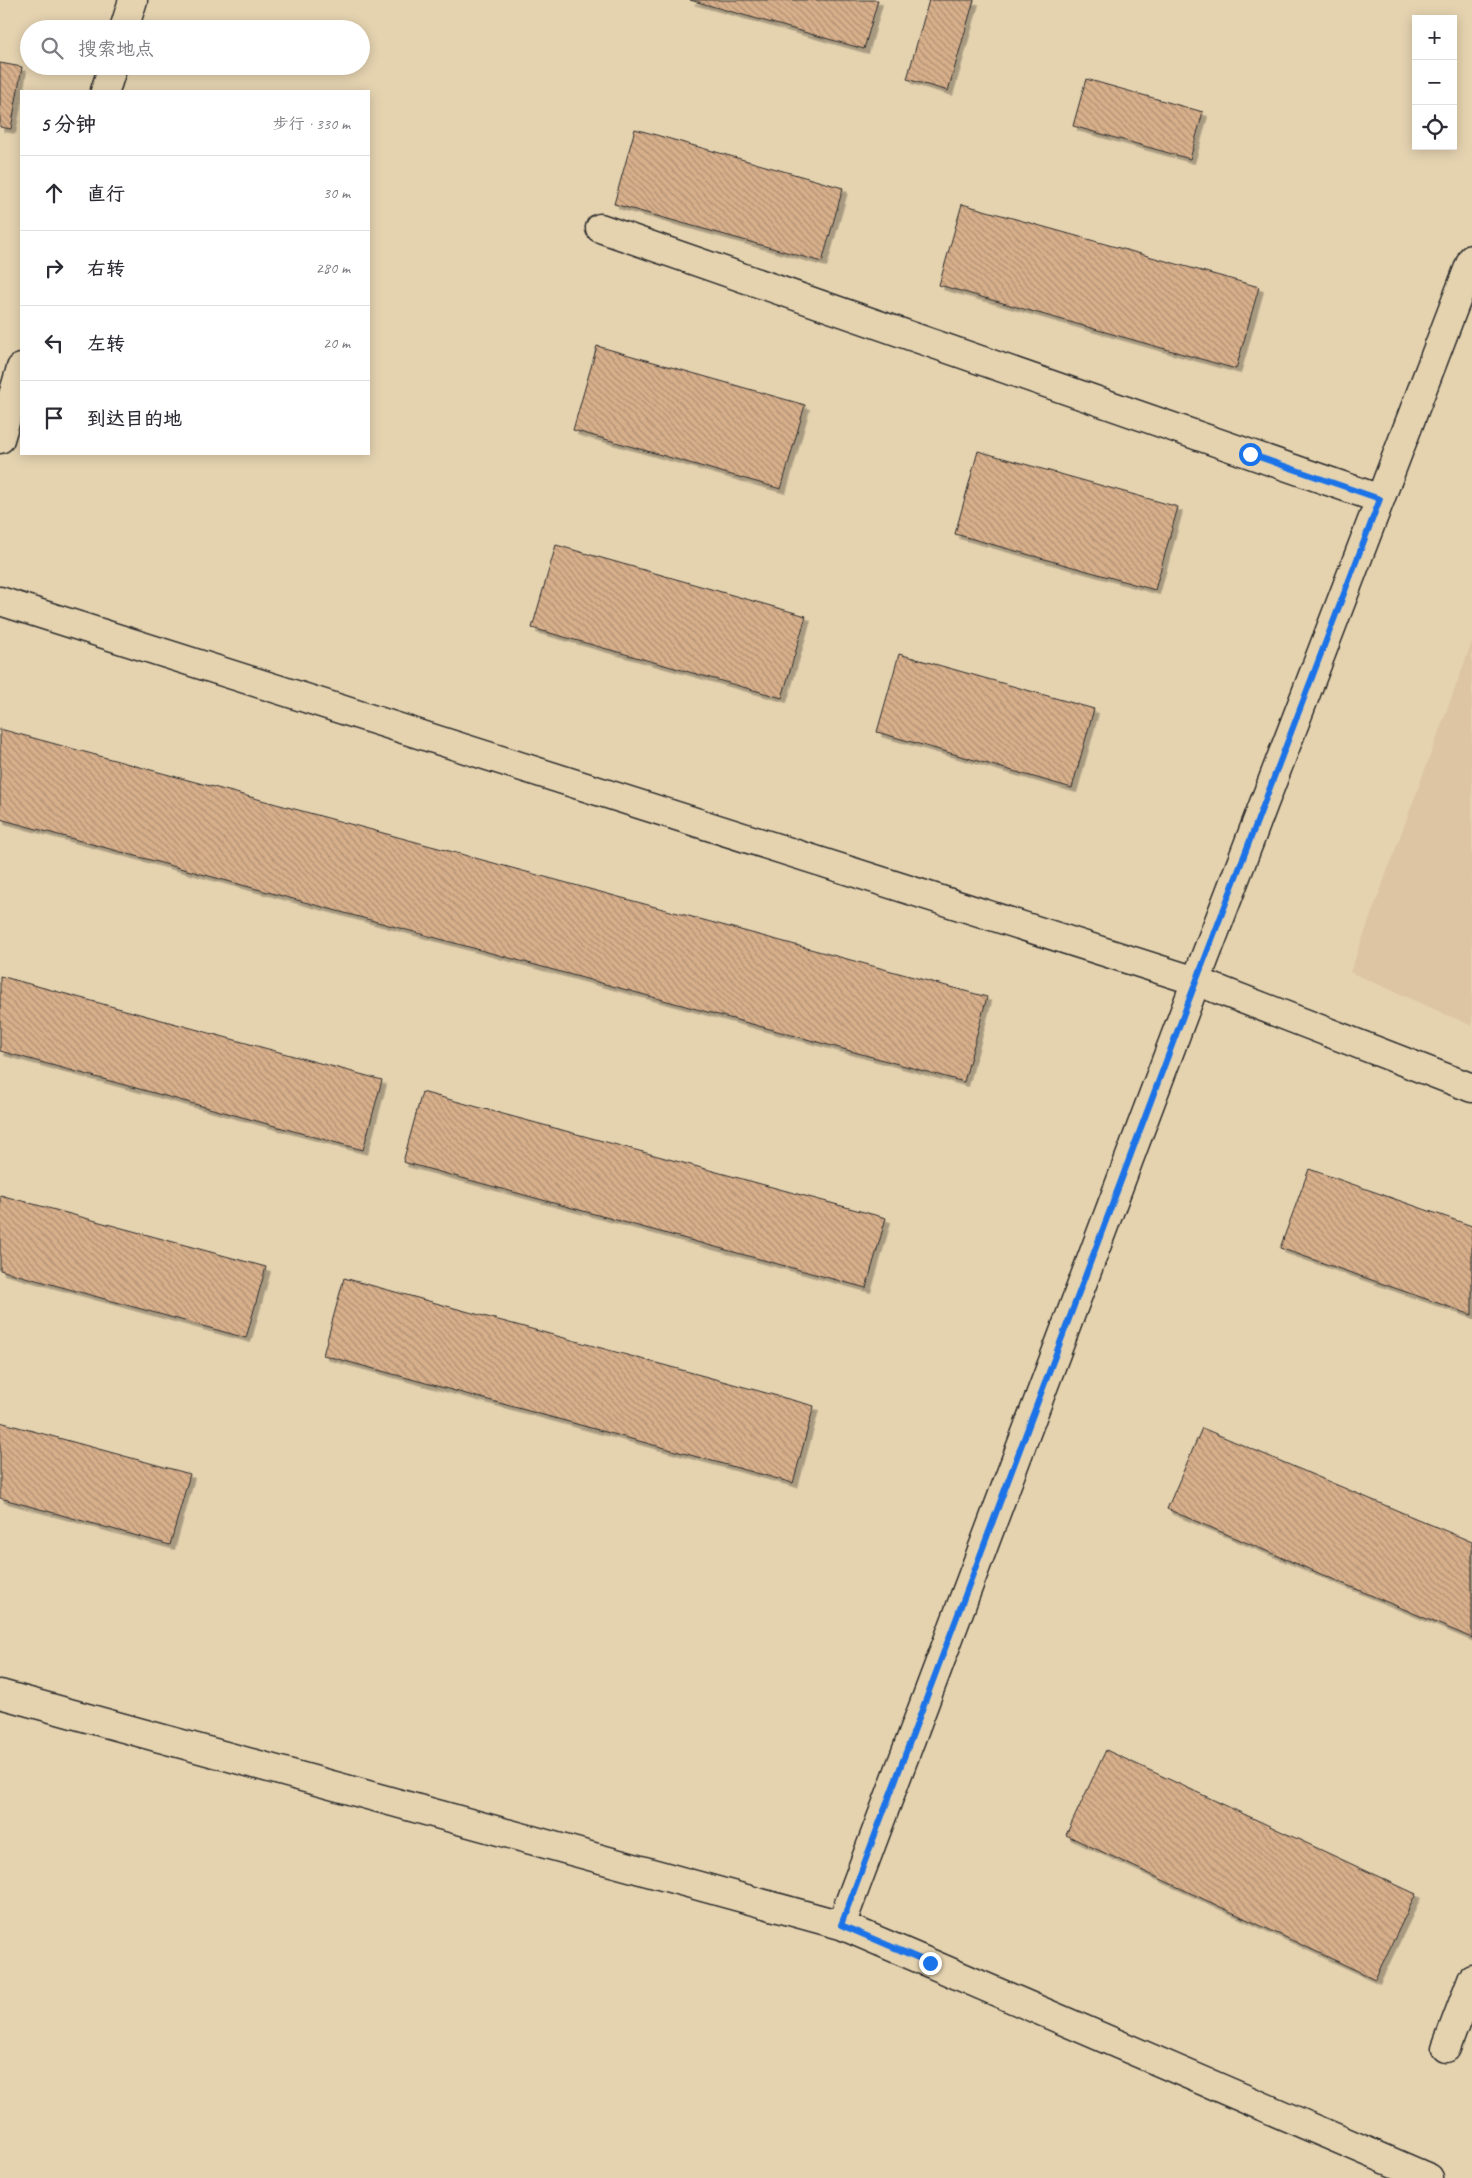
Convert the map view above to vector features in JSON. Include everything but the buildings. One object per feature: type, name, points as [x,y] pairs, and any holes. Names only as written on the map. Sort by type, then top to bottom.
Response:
[{"type":"street","points":[[127,20],[133,0]]},
{"type":"street","points":[[105,90],[110,75]]},
{"type":"street","points":[[600,228],[1380,499]]},
{"type":"street","points":[[841,1925],[1196,981],[1472,259]]},
{"type":"street","points":[[0,438],[20,371]]},
{"type":"street","points":[[0,601],[1196,981],[1472,1088]]},
{"type":"street","points":[[0,1694],[841,1925],[1430,2178]]},
{"type":"street","points":[[1446,2048],[1472,1978]]},
{"type":"shaded area","points":[[1472,642],[1472,1026],[1350,972]]},
{"type":"route","points":[[930,1963],[841,1925],[1189,1000],[1380,499],[1250,454]]}]
